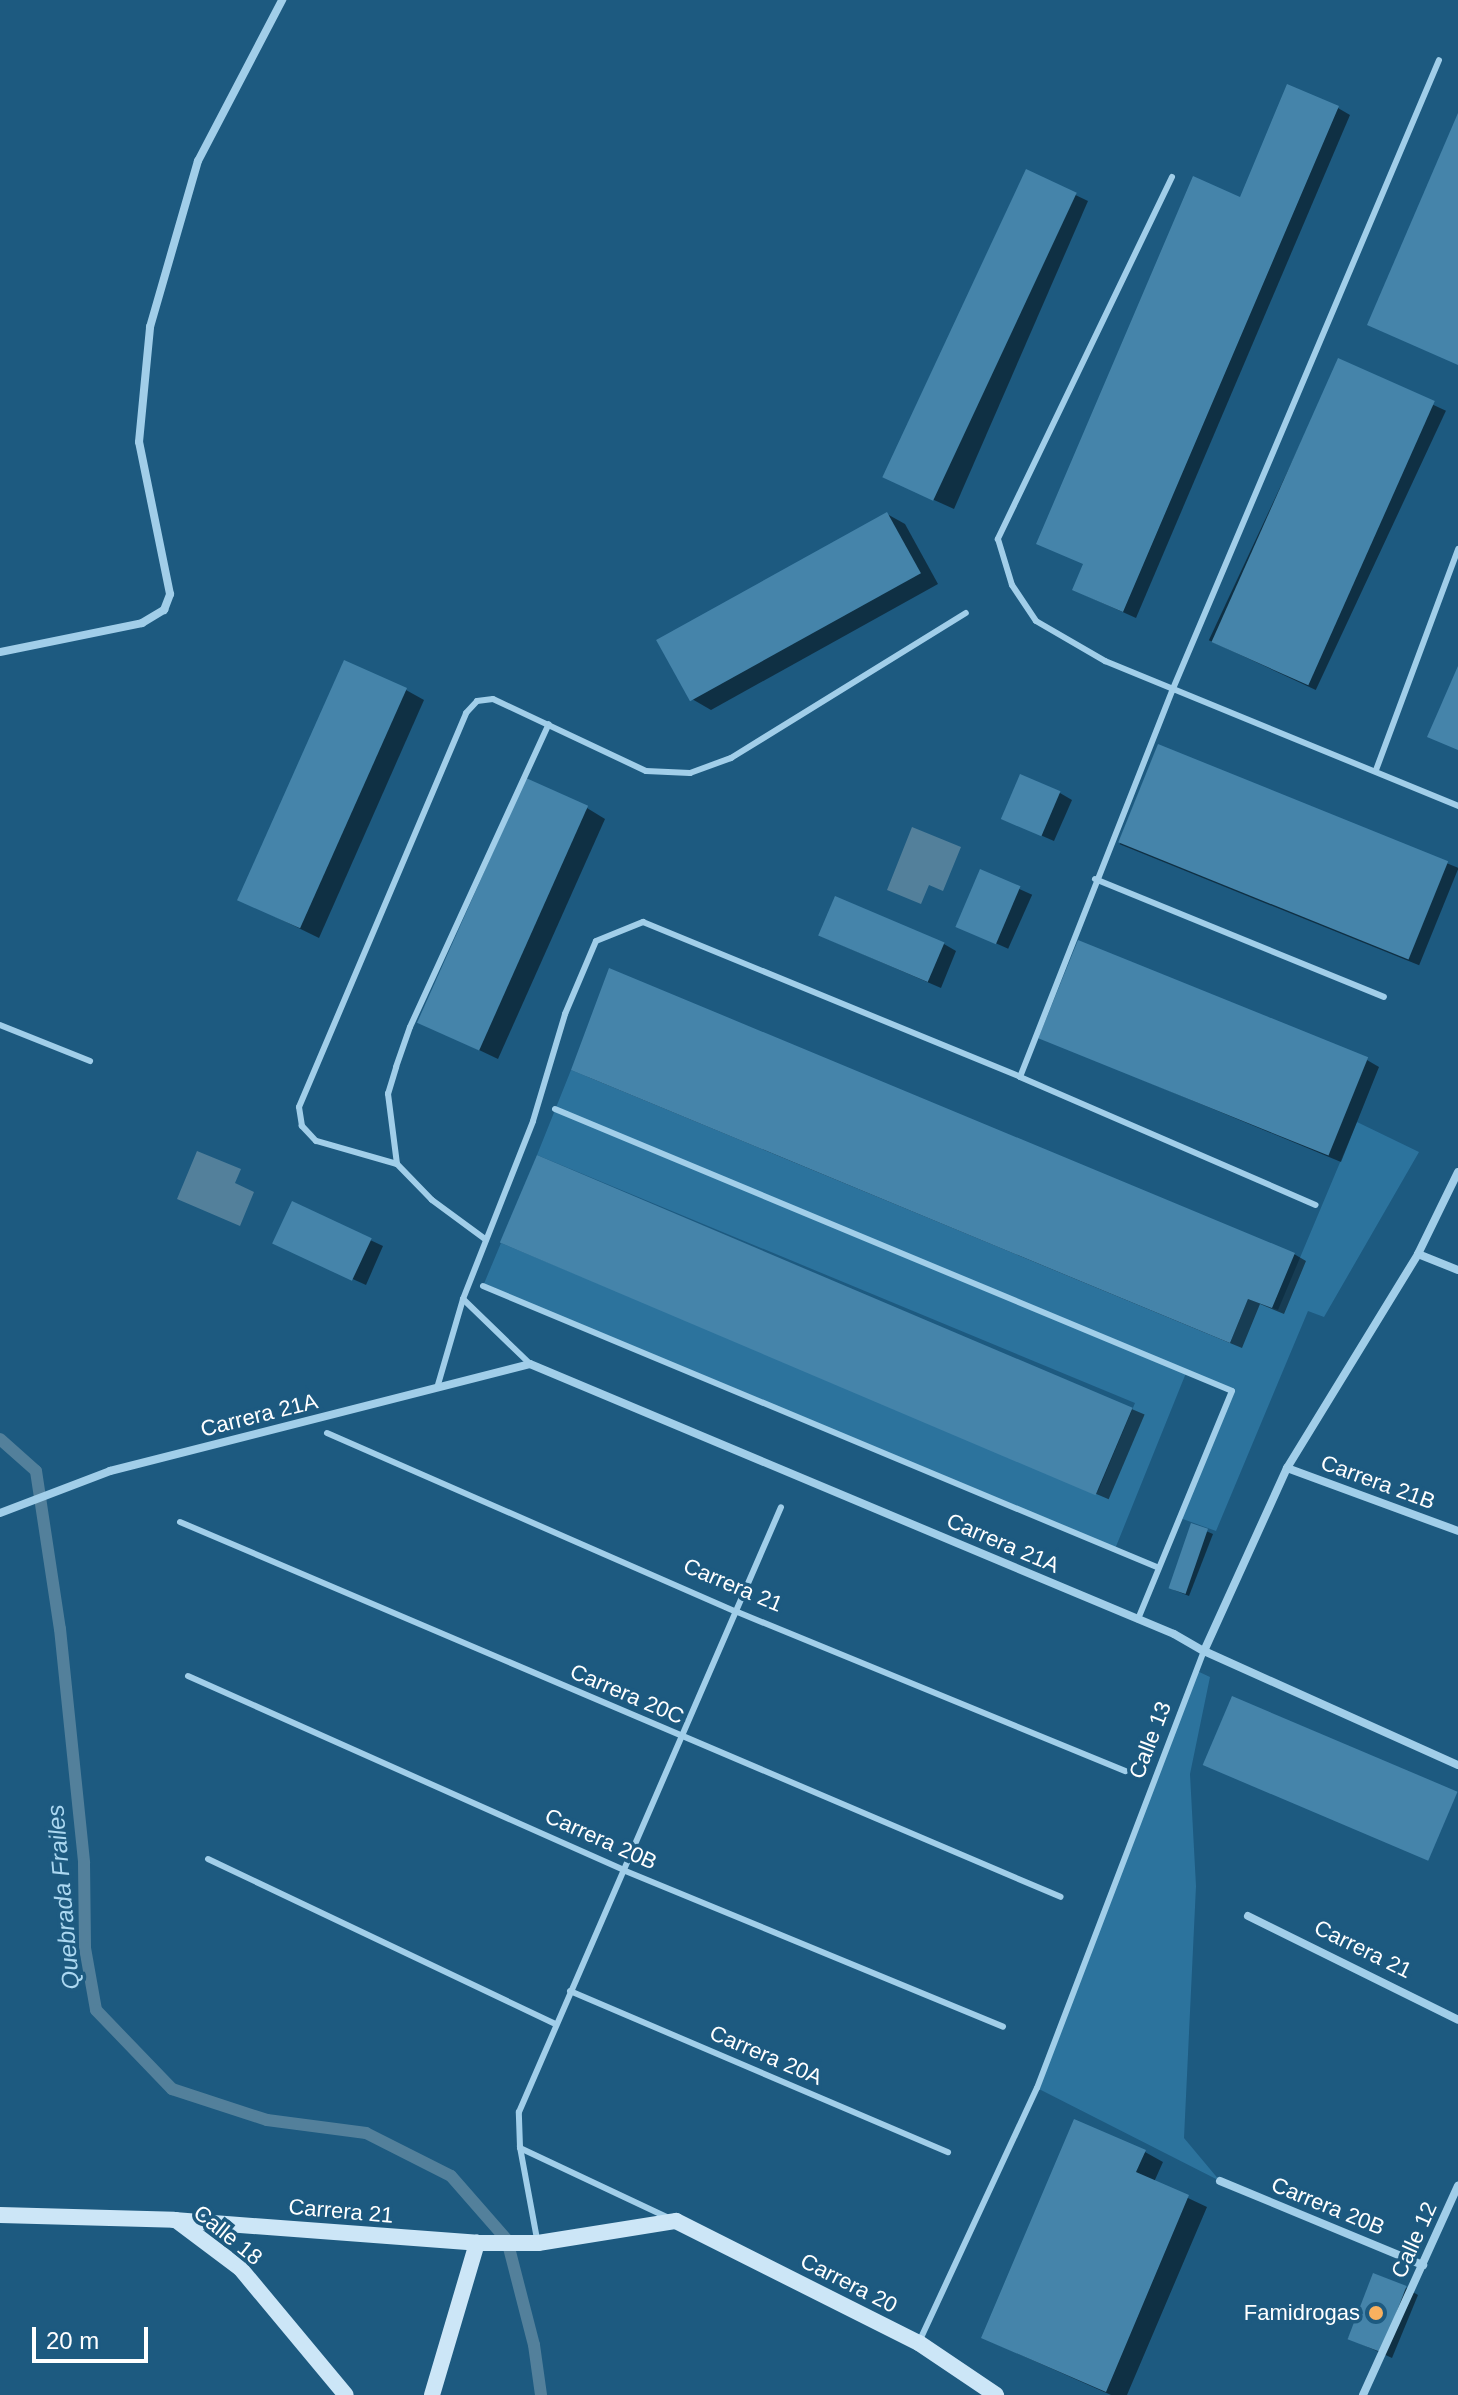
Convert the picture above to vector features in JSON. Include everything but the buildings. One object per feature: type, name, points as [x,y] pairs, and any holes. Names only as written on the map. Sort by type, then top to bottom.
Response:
[{"type":"street","points":[[0,652],[142,623],[164,610],[170,594],[139,442],[150,327],[198,161],[282,0]]},
{"type":"street","name":"Calle 13","points":[[1204,1651],[1287,1468],[1418,1254],[1458,1172]]},
{"type":"street","points":[[1418,1254],[1458,1270]]},
{"type":"street","name":"Carrera 21A","points":[[0,1513],[110,1471],[530,1364],[1138,1619],[1458,1765]]},
{"type":"street","name":"Carrera 21B","points":[[1287,1468],[1458,1531]]},
{"type":"street","name":"Carrera 21","points":[[1248,1916],[1458,2020]]},
{"type":"street","name":"Carrera 20B","points":[[1220,2181],[1423,2265]]},
{"type":"street","name":"Calle 12","points":[[1363,2395],[1458,2186]]},
{"type":"street","name":"Carrera 21","points":[[0,2215],[174,2220],[477,2243],[538,2243],[676,2221]]},
{"type":"street","name":"Calle 18","points":[[174,2220],[240,2268],[346,2395]]},
{"type":"street","name":"Carrera 20","points":[[676,2221],[919,2343],[996,2395]]},
{"type":"street","points":[[432,2395],[477,2243]]},
{"type":"lane","points":[[1020,1077],[1095,879],[1172,691],[1439,60]]},
{"type":"lane","points":[[1172,177],[998,539],[1012,585],[1036,621],[1105,661],[1458,806]]},
{"type":"lane","points":[[1376,770],[1458,549]]},
{"type":"lane","points":[[485,1239],[432,1200],[397,1164],[316,1141],[302,1126],[299,1107],[466,713],[477,701],[493,699],[646,771],[690,773],[731,758],[966,613]]},
{"type":"lane","points":[[397,1164],[388,1094],[396,1067],[410,1027],[549,724]]},
{"type":"lane","points":[[1095,879],[1384,997]]},
{"type":"lane","points":[[437,1388],[463,1299],[533,1121],[565,1014],[596,941],[643,922],[1020,1077],[1316,1205]]},
{"type":"lane","points":[[0,1025],[90,1061]]},
{"type":"lane","points":[[555,1109],[1232,1391],[1138,1619]]},
{"type":"lane","points":[[483,1286],[1159,1568]]},
{"type":"lane","name":"Carrera 21A","points":[[463,1299],[530,1364]]},
{"type":"lane","name":"Carrera 21","points":[[327,1433],[735,1611],[1125,1771]]},
{"type":"lane","points":[[538,2243],[520,2147],[519,2112],[781,1507]]},
{"type":"lane","name":"Carrera 20C","points":[[180,1522],[1061,1897]]},
{"type":"lane","name":"Calle 13","points":[[919,2343],[1037,2088],[1204,1651]]},
{"type":"lane","name":"Carrera 20B","points":[[188,1676],[623,1870],[1003,2027]]},
{"type":"lane","points":[[208,1859],[555,2024]]},
{"type":"lane","name":"Carrera 20A","points":[[570,1991],[948,2152]]},
{"type":"lane","points":[[520,2147],[676,2221]]},
{"type":"shaded area","points":[[912,827],[961,847],[943,891],[929,885],[921,904],[887,890]]},
{"type":"shaded area","points":[[571,1070],[1230,1343],[1248,1299],[1278,1310],[1357,1122],[1419,1152],[1324,1317],[1308,1311],[1216,1531],[1180,1518],[1231,1391],[1186,1373],[1115,1549],[483,1286],[501,1243],[1098,1491],[1135,1403],[537,1155]]},
{"type":"shaded area","points":[[197,1151],[241,1169],[235,1183],[254,1192],[240,1226],[177,1199]]},
{"type":"shaded area","points":[[1195,1670],[1210,1677],[1190,1774],[1196,1886],[1184,2138],[1220,2181],[1037,2088]]},
{"type":"waterway","name":"Quebrada Frailes","points":[[0,1439],[36,1471],[60,1629],[84,1863],[85,1948],[96,2010],[172,2089],[267,2120],[366,2133],[451,2176],[507,2240],[534,2345],[541,2395]]},
{"type":"place","name":"Famidrogas","points":[[1376,2313]]}]
